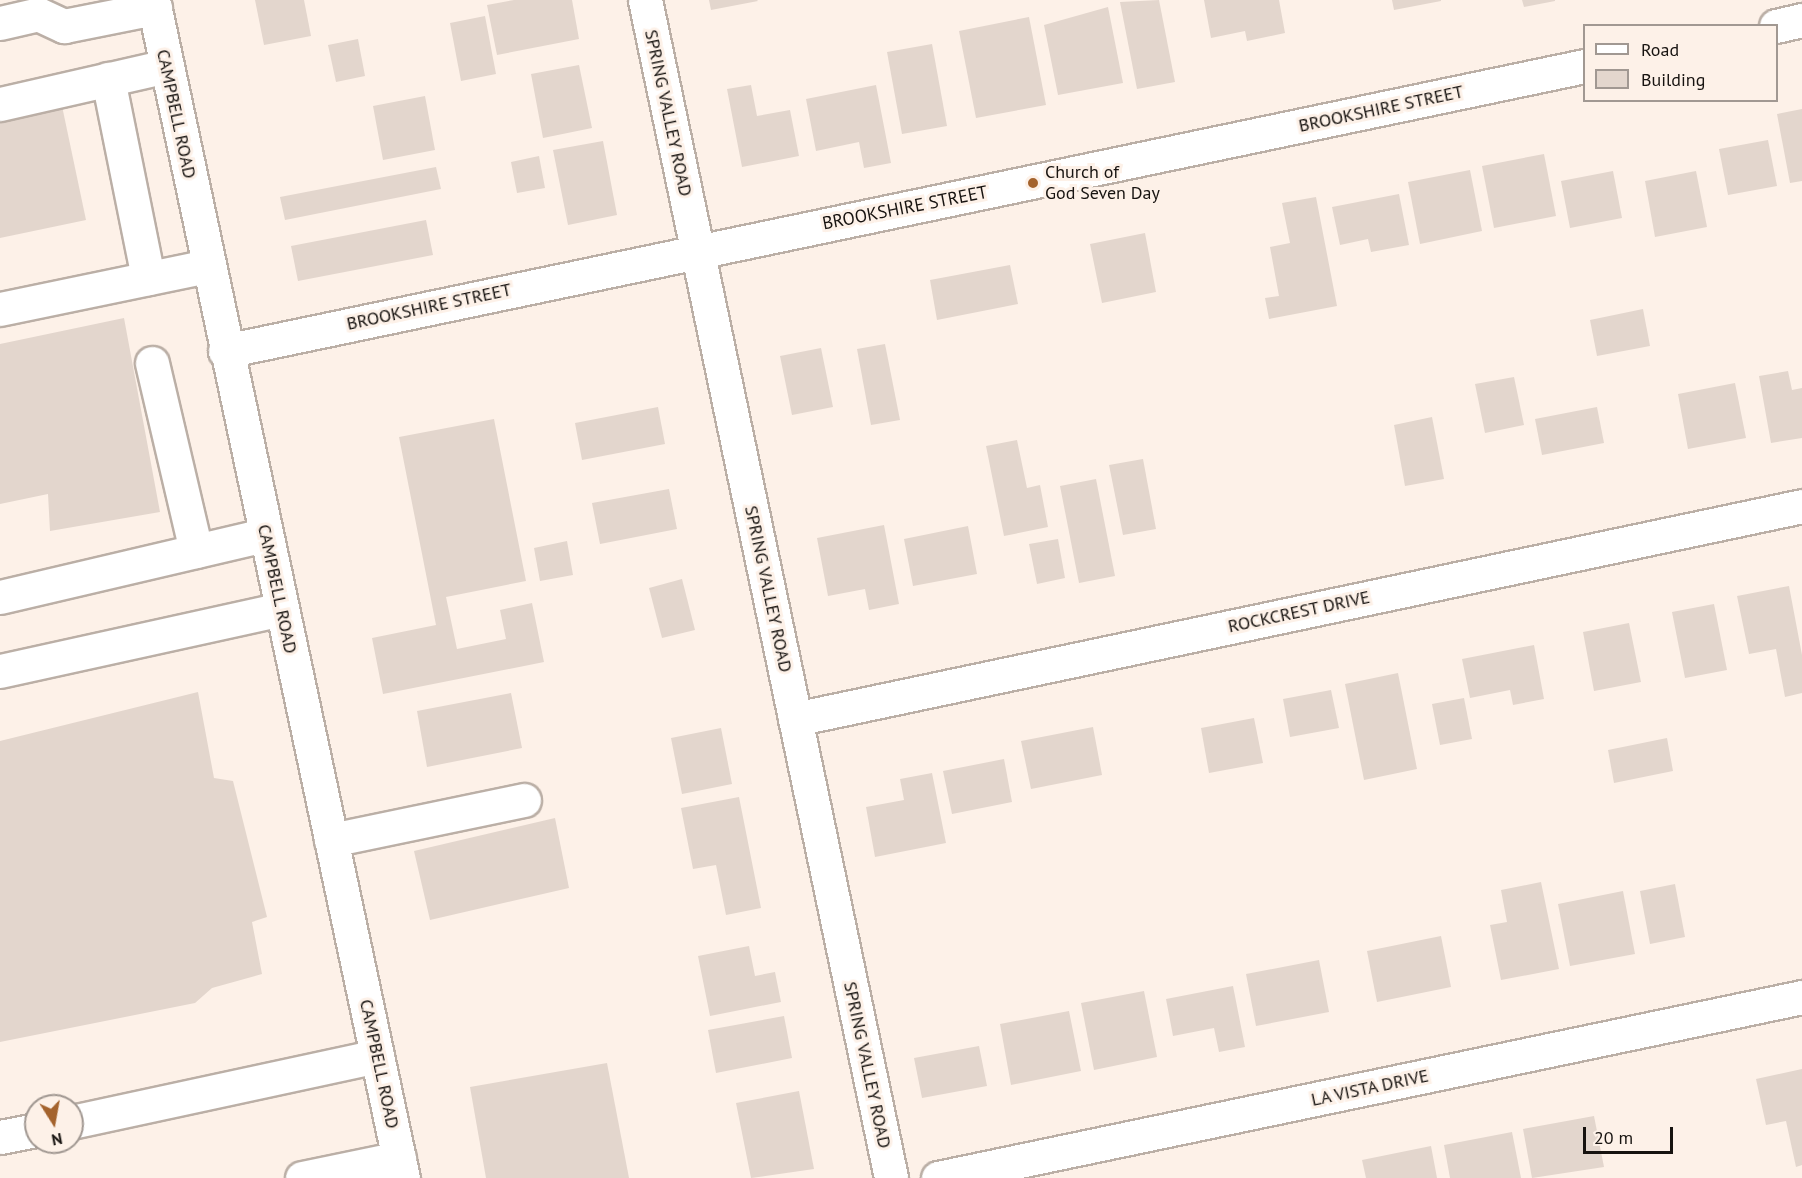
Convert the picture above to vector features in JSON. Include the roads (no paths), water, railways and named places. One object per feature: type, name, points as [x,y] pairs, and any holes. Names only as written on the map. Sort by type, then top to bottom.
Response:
[{"type":"street","name":"SPRING VALLEY ROAD","points":[[645,0],[891,1178]]},
{"type":"street","points":[[0,23],[38,14],[64,26],[154,4]]},
{"type":"street","name":"CAMPBELL ROAD","points":[[154,4],[225,351],[401,1168]]},
{"type":"street","points":[[1778,26],[1802,20]]},
{"type":"street","points":[[0,104],[167,66]]},
{"type":"street","name":"BROOKSHIRE STREET","points":[[225,351],[697,250],[1583,66]]},
{"type":"street","points":[[108,79],[148,278]]},
{"type":"street","points":[[0,309],[208,266]]},
{"type":"street","points":[[152,363],[196,551]]},
{"type":"street","name":"ROCKCREST DRIVE","points":[[795,719],[1802,506]]},
{"type":"street","points":[[0,597],[265,535]]},
{"type":"street","points":[[0,671],[281,609]]},
{"type":"street","points":[[331,840],[524,800]]},
{"type":"street","name":"LA VISTA DRIVE","points":[[938,1178],[1802,997]]},
{"type":"street","points":[[84,1119],[377,1056]]},
{"type":"street","points":[[0,1137],[24,1132]]},
{"type":"street","points":[[302,1178],[401,1168]]},
{"type":"place","name":"Church of God Seven Day","points":[[1033,183]]}]
